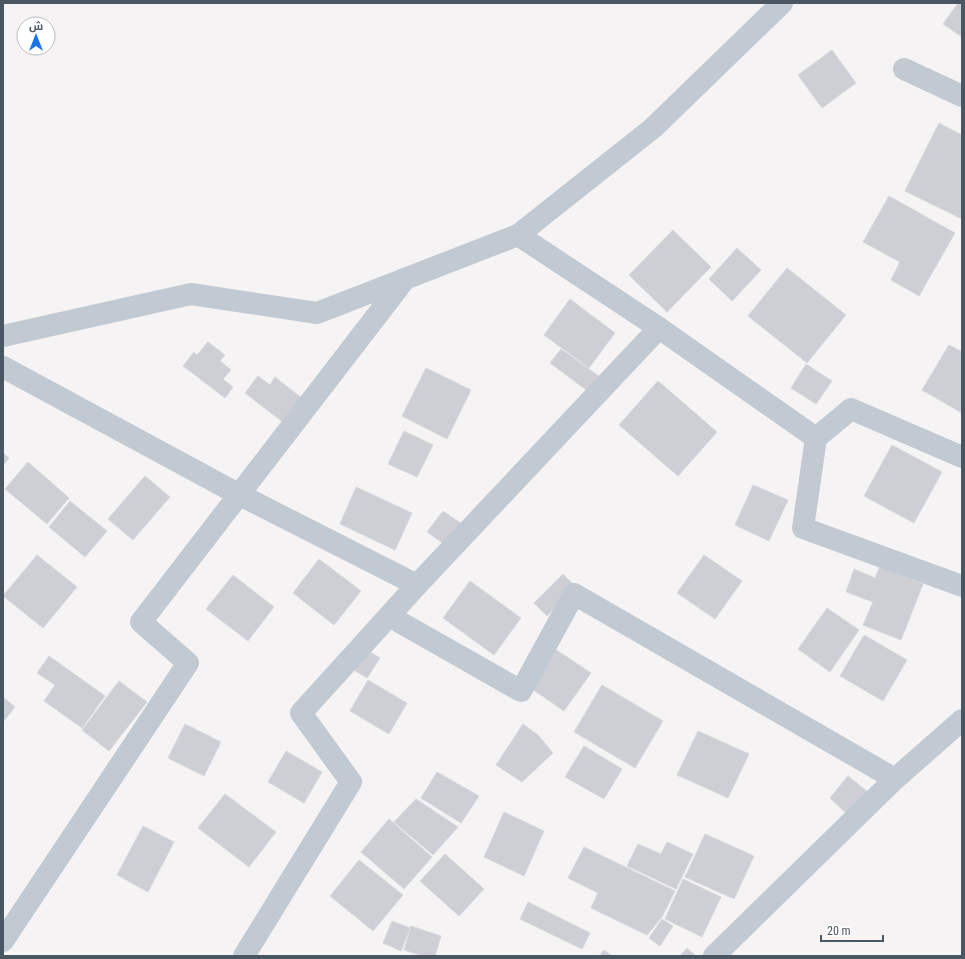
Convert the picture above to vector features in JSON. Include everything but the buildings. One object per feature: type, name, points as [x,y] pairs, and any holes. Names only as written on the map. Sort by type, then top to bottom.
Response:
[{"type":"street","points":[[3,336],[191,294],[316,312],[518,235],[653,128],[782,3]]},
{"type":"street","points":[[904,69],[962,96]]},
{"type":"street","points":[[518,235],[659,328],[816,438]]},
{"type":"street","points":[[3,941],[188,663],[141,622],[238,494],[405,279]]},
{"type":"street","points":[[244,956],[351,782],[301,713],[388,616],[659,328]]},
{"type":"street","points":[[3,367],[238,494],[417,585]]},
{"type":"street","points":[[962,457],[851,410],[816,438],[803,528],[962,586]]},
{"type":"street","points":[[388,616],[521,691],[574,594],[895,779]]},
{"type":"street","points":[[714,956],[895,779],[962,720]]}]
